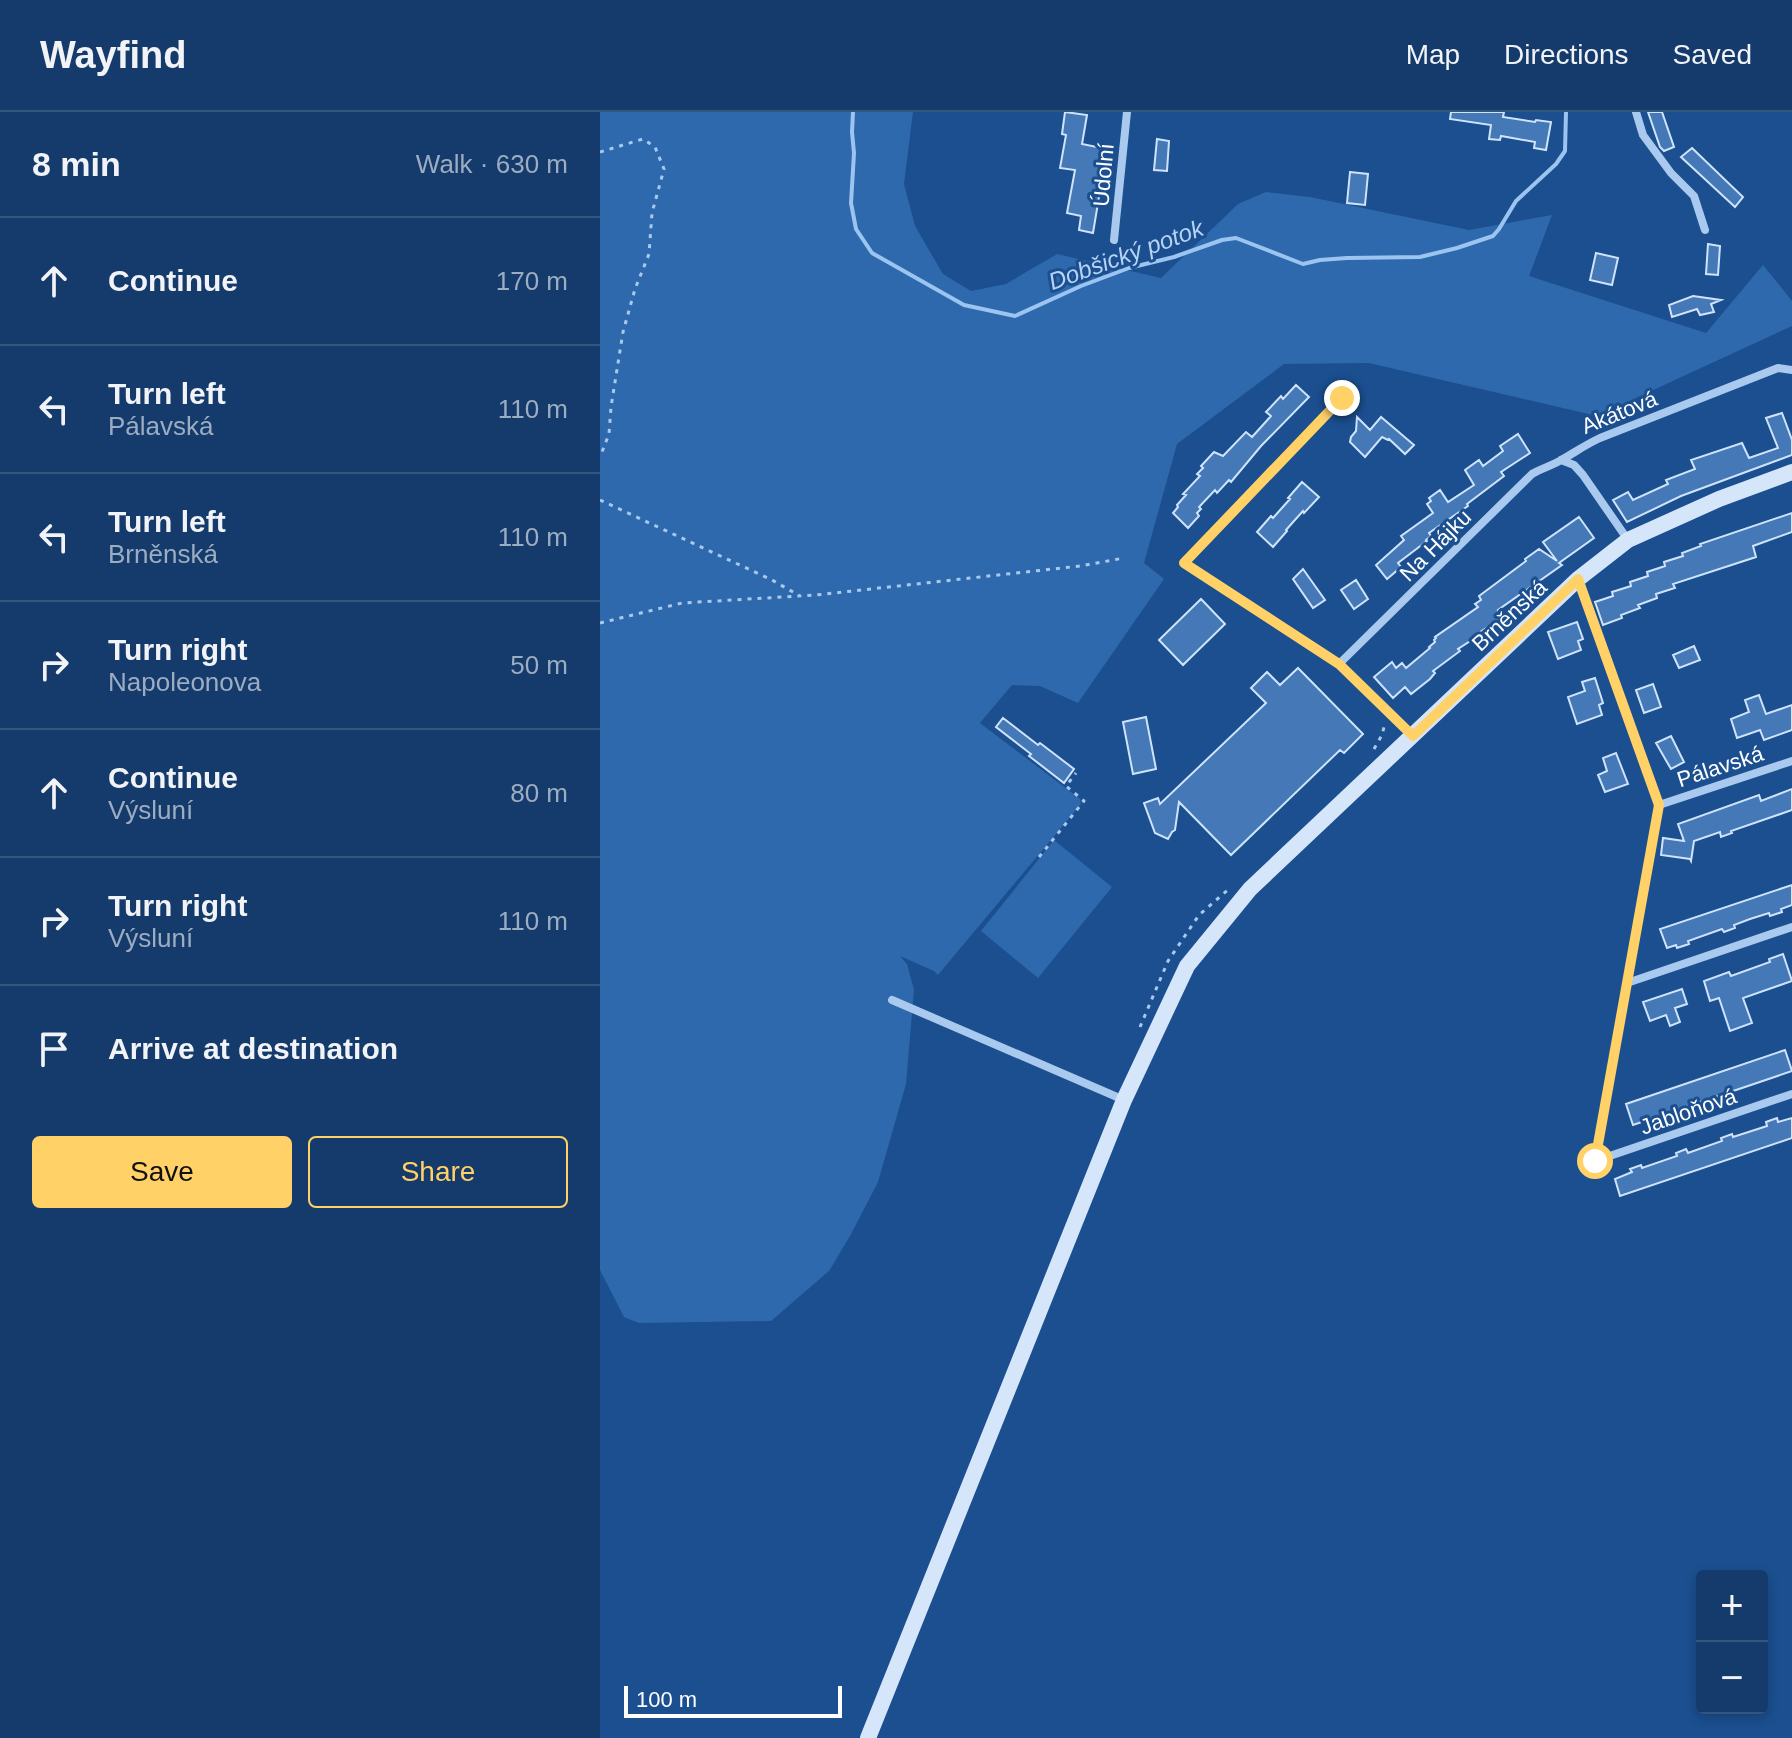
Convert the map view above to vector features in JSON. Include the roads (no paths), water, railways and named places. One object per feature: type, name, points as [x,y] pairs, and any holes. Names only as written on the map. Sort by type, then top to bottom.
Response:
[{"type":"main road","name":"Brněnská","points":[[868,1738],[1124,1100],[1187,966],[1250,889],[1578,579],[1628,540],[1719,499],[1792,472]]},
{"type":"street","name":"Údolní","points":[[1114,240],[1127,112]]},
{"type":"street","points":[[1636,112],[1643,135],[1671,173],[1694,196],[1705,230]]},
{"type":"street","name":"Akátová","points":[[1561,460],[1577,448],[1600,438],[1778,368],[1792,370]]},
{"type":"street","points":[[1342,398],[1184,563],[1339,664],[1413,736]]},
{"type":"street","name":"Akátová","points":[[1561,460],[1574,465],[1583,475],[1628,540]]},
{"type":"street","name":"Na Hájku","points":[[1339,664],[1532,474],[1561,460]]},
{"type":"street","name":"Pálavská","points":[[1578,579],[1659,805],[1792,761]]},
{"type":"street","points":[[1659,805],[1627,983],[1792,927]]},
{"type":"street","name":"Jabloňová","points":[[1627,983],[1595,1161],[1792,1094]]},
{"type":"street","points":[[892,1000],[1124,1100]]},
{"type":"waterway","name":"Dobšický potok","points":[[853,112],[851,203],[856,229],[872,253],[964,305],[1015,316],[1129,268],[1174,257],[1222,240],[1236,238],[1303,264],[1347,258],[1420,257],[1493,236],[1516,201],[1556,164],[1565,151],[1566,112]]}]
